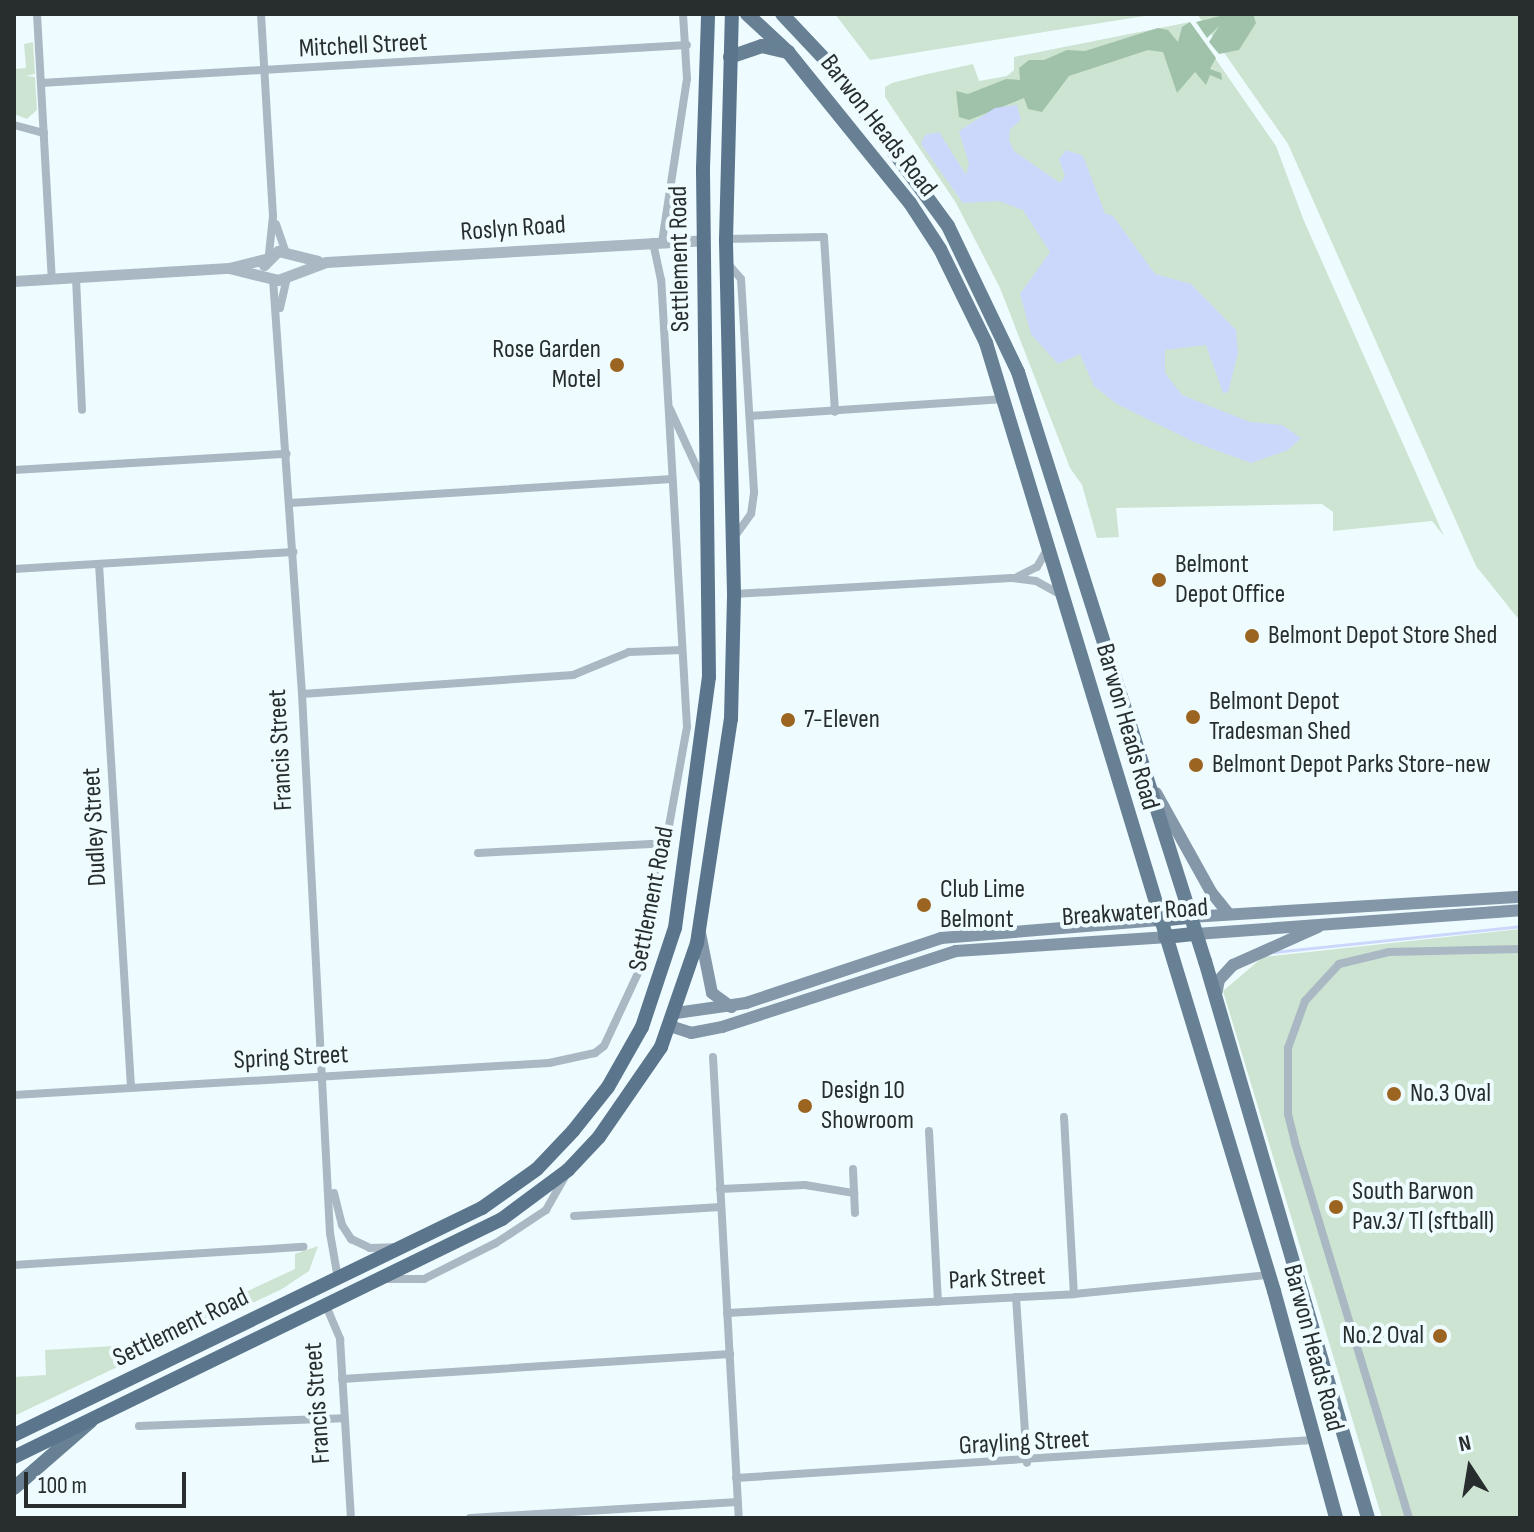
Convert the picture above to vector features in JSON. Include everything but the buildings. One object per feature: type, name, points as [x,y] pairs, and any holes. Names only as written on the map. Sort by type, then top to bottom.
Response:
[{"type":"highway","name":"Settlement Road","points":[[14,1433],[36,1426],[482,1208],[548,1158],[608,1087],[647,1016],[667,964],[682,887],[706,718],[711,595],[703,240],[708,14]]},
{"type":"highway","name":"Settlement Road","points":[[14,1457],[327,1308],[490,1226],[568,1170],[633,1093],[673,1020],[699,930],[731,719],[734,594],[726,239],[732,14]]},
{"type":"highway","points":[[703,240],[726,239]]},
{"type":"highway","points":[[711,595],[734,594]]},
{"type":"highway","points":[[647,1016],[673,1020]]},
{"type":"highway","points":[[338,1279],[384,1279]]},
{"type":"highway","name":"Francis Street","points":[[317,1289],[327,1308]]},
{"type":"main road","name":"Barwon Heads Road","points":[[747,14],[788,52],[846,122],[940,249],[968,302],[1006,399],[1159,920],[1269,1275],[1336,1518]]},
{"type":"main road","name":"Barwon Heads Road","points":[[782,14],[816,47],[846,85],[948,226],[1002,330],[1028,398],[1074,553],[1216,997],[1368,1518]]},
{"type":"main road","points":[[791,14],[816,47]]},
{"type":"main road","points":[[730,57],[758,47],[788,52]]},
{"type":"main road","points":[[846,85],[846,122]]},
{"type":"main road","points":[[1064,595],[1074,553]]},
{"type":"main road","points":[[1147,776],[1228,913]]},
{"type":"main road","name":"Breakwater Road","points":[[673,1020],[731,1007],[947,937],[1228,913],[1520,897]]},
{"type":"main road","name":"Breakwater Road","points":[[673,1020],[690,1033],[722,1027],[956,951],[1520,910]]},
{"type":"main road","points":[[1216,997],[1219,980],[1233,965],[1328,923]]},
{"type":"main road","points":[[699,930],[712,993],[731,1007]]},
{"type":"main road","points":[[828,975],[833,989]]},
{"type":"main road","points":[[14,1488],[91,1421]]},
{"type":"street","points":[[37,14],[52,279]]},
{"type":"street","points":[[261,14],[273,216],[267,257],[270,276]]},
{"type":"street","name":"Settlement Road","points":[[670,843],[687,727],[658,242],[687,79],[683,14]]},
{"type":"street","name":"Mitchell Street","points":[[41,83],[687,45]]},
{"type":"street","points":[[14,125],[44,133]]},
{"type":"street","points":[[273,216],[288,255],[289,276]]},
{"type":"street","points":[[726,239],[824,237],[835,412]]},
{"type":"street","name":"Roslyn Road","points":[[14,281],[229,268],[267,257],[288,255],[326,262],[703,240]]},
{"type":"street","points":[[726,261],[741,279],[754,508],[733,539]]},
{"type":"street","name":"Roslyn Road","points":[[229,268],[270,276],[289,276],[326,262]]},
{"type":"street","name":"Francis Street","points":[[270,276],[279,316],[331,1180],[330,1233],[338,1279]]},
{"type":"street","name":"Francis Street","points":[[279,316],[289,276]]},
{"type":"street","points":[[76,278],[82,410]]},
{"type":"street","points":[[750,416],[1006,399]]},
{"type":"street","points":[[668,403],[708,492]]},
{"type":"street","points":[[14,470],[287,454]]},
{"type":"street","points":[[290,503],[672,479]]},
{"type":"street","points":[[1012,578],[1037,567],[1049,545]]},
{"type":"street","points":[[14,569],[293,552]]},
{"type":"street","name":"Dudley Street","points":[[99,564],[131,1087]]},
{"type":"street","points":[[734,594],[1012,578],[1045,584],[1064,595]]},
{"type":"street","points":[[302,694],[573,675],[629,652],[682,650]]},
{"type":"street","points":[[478,853],[670,843]]},
{"type":"street","name":"Spring Street","points":[[14,1095],[549,1063],[601,1050],[632,994],[670,843]]},
{"type":"street","points":[[1409,1518],[1295,1142],[1288,1114],[1288,1048],[1305,1001],[1339,964],[1389,952],[1520,949]]},
{"type":"street","points":[[713,1057],[739,1518]]},
{"type":"street","points":[[1064,1117],[1074,1294]]},
{"type":"street","points":[[929,1131],[938,1302]]},
{"type":"street","points":[[853,1169],[855,1213]]},
{"type":"street","name":"Francis Street","points":[[331,1180],[341,1222],[351,1239],[370,1248],[406,1246]]},
{"type":"street","points":[[720,1189],[805,1185],[854,1193]]},
{"type":"street","points":[[574,1216],[721,1207]]},
{"type":"street","points":[[14,1265],[303,1247]]},
{"type":"street","name":"Park Street","points":[[727,1313],[1074,1294],[1269,1275]]},
{"type":"street","points":[[1016,1297],[1027,1463]]},
{"type":"street","name":"Francis Street","points":[[327,1308],[339,1334],[351,1518]]},
{"type":"street","points":[[342,1379],[730,1354]]},
{"type":"street","points":[[139,1426],[344,1418]]},
{"type":"street","name":"Grayling Street","points":[[736,1478],[1027,1463],[1313,1440]]},
{"type":"street","points":[[470,1518],[738,1502]]},
{"type":"green space","points":[[835,14],[1157,14],[870,60]]},
{"type":"green space","points":[[1197,14],[1520,14],[1520,621],[1476,566],[1288,144]]},
{"type":"green space","points":[[1228,14],[1253,14],[1256,23],[1239,50],[1219,54],[1209,42],[1219,26],[1207,38],[1196,22]]},
{"type":"green space","points":[[1190,22],[1276,146],[1304,221],[1444,536],[1432,521],[1333,531],[1333,512],[1322,504],[1116,508],[1119,537],[1097,538],[1082,485],[1070,468],[1000,288],[956,203],[885,97],[885,87],[923,75],[973,64],[979,81],[1007,76],[1014,70],[1014,57]]},
{"type":"green space","points":[[1190,22],[1216,58],[1210,69],[1221,73],[1222,80],[1210,75],[1206,85],[1195,72],[1177,93],[1163,52],[1148,50],[1069,76],[1042,112],[1028,109],[1024,98],[969,120],[959,117],[956,91],[968,94],[1006,79],[1020,80],[1019,68],[1029,60],[1044,60],[1067,50],[1085,51],[1158,28],[1168,30],[1178,42],[1182,27]]},
{"type":"green space","points":[[33,42],[35,74],[26,76],[35,77],[37,110],[27,119],[14,114],[14,69],[26,68],[24,44]]},
{"type":"green space","points":[[1520,929],[1520,1518],[1382,1518],[1223,991],[1263,957]]},
{"type":"green space","points":[[318,1246],[309,1271],[282,1289],[14,1416],[14,1377],[46,1375],[45,1350],[132,1345],[295,1269],[295,1254]]},
{"type":"water","points":[[1017,105],[1021,120],[1010,129],[1009,140],[1014,151],[1060,183],[1065,176],[1059,159],[1066,150],[1083,156],[1105,213],[1113,216],[1155,274],[1191,284],[1236,330],[1238,353],[1228,392],[1223,393],[1206,345],[1165,350],[1165,373],[1182,395],[1250,422],[1282,425],[1301,438],[1288,450],[1251,463],[1194,442],[1117,404],[1094,386],[1080,354],[1058,364],[1031,334],[1020,294],[1050,252],[1023,210],[999,201],[963,203],[921,144],[925,135],[939,132],[966,175],[969,164],[959,131],[995,108]]},
{"type":"waterway","points":[[1274,952],[1520,926]]},
{"type":"place","name":"Rose Garden Motel","points":[[617,365]]},
{"type":"place","name":"Belmont Depot Office","points":[[1159,580]]},
{"type":"place","name":"Belmont Depot Store Shed","points":[[1252,636]]},
{"type":"place","name":"Belmont Depot Tradesman Shed","points":[[1193,717]]},
{"type":"place","name":"7-Eleven","points":[[788,720]]},
{"type":"place","name":"Belmont Depot Parks Store-new","points":[[1196,765]]},
{"type":"place","name":"Club Lime Belmont","points":[[924,905]]},
{"type":"place","name":"No.3 Oval","points":[[1394,1094]]},
{"type":"place","name":"Design 10 Showroom","points":[[805,1106]]},
{"type":"place","name":"South Barwon Pav.3/ Tl (sftball)","points":[[1336,1207]]},
{"type":"place","name":"No.2 Oval","points":[[1440,1336]]}]
